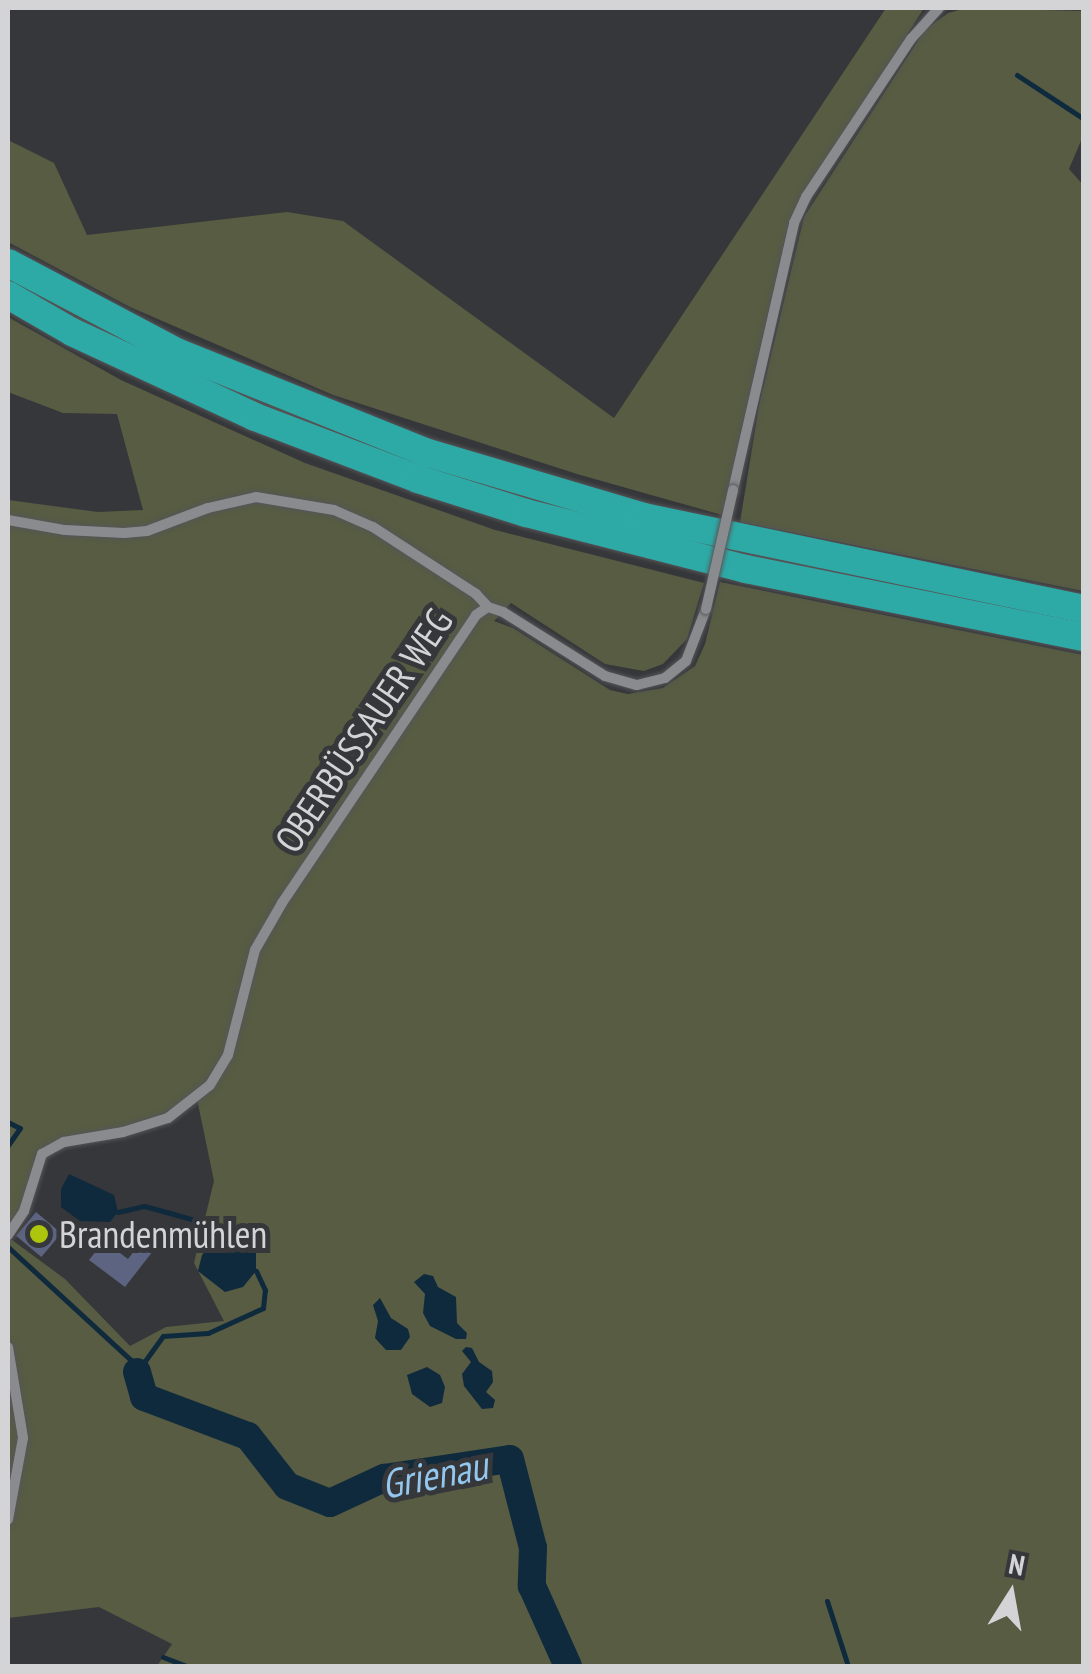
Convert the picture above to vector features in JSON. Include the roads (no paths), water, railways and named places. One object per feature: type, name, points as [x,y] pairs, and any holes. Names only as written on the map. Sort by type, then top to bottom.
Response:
[{"type":"highway","points":[[8,263],[179,353],[311,410],[446,459],[644,517],[1084,609]]},
{"type":"highway","points":[[8,295],[72,332],[255,417],[418,479],[526,513],[728,564],[1084,637]]},
{"type":"street","name":"OBERBÜSSAUER WEG","points":[[10,1232],[24,1211],[42,1154],[64,1142],[123,1132],[168,1118],[210,1085],[228,1055],[255,950],[476,615],[488,607],[605,676],[636,685],[665,678],[686,661],[706,609],[794,224],[806,197],[910,39],[939,8]]},
{"type":"street","points":[[8,520],[65,530],[124,533],[167,525],[230,501],[256,497],[309,504],[373,527],[488,607]]},
{"type":"street","points":[[8,1347],[23,1438],[8,1520]]},
{"type":"water","points":[[69,1174],[114,1195],[118,1212],[110,1222],[80,1221],[61,1207],[61,1189]]},
{"type":"water","points":[[235,1238],[256,1245],[256,1271],[243,1287],[225,1292],[198,1271],[202,1255],[214,1241]]},
{"type":"water","points":[[424,1274],[433,1276],[438,1287],[456,1297],[457,1323],[467,1333],[466,1339],[456,1339],[430,1326],[423,1313],[425,1294],[414,1282]]},
{"type":"water","points":[[380,1298],[391,1318],[408,1329],[410,1337],[401,1350],[386,1350],[375,1338],[378,1321],[373,1305]]},
{"type":"water","points":[[472,1348],[479,1362],[492,1371],[493,1382],[486,1392],[495,1400],[493,1408],[482,1409],[464,1386],[462,1374],[471,1362],[462,1351]]},
{"type":"water","points":[[427,1367],[440,1375],[445,1387],[442,1403],[430,1407],[412,1394],[407,1375]]},
{"type":"waterway","points":[[1017,75],[1084,119]]},
{"type":"waterway","name":"Grienau","points":[[8,1122],[20,1128],[8,1145]]},
{"type":"waterway","points":[[118,1212],[144,1206],[194,1220],[223,1240]]},
{"type":"waterway","name":"Grienau","points":[[8,1247],[131,1360],[137,1372],[163,1336],[208,1333],[263,1308],[265,1290],[256,1271]]},
{"type":"waterway","name":"Grienau","points":[[137,1372],[144,1397],[248,1436],[287,1486],[330,1503],[384,1478],[510,1459],[533,1548],[532,1586],[568,1666]]},
{"type":"waterway","points":[[827,1601],[848,1666]]},
{"type":"waterway","points":[[163,1657],[187,1666]]},
{"type":"place","name":"Brandenmühlen","points":[[39,1234]]}]
